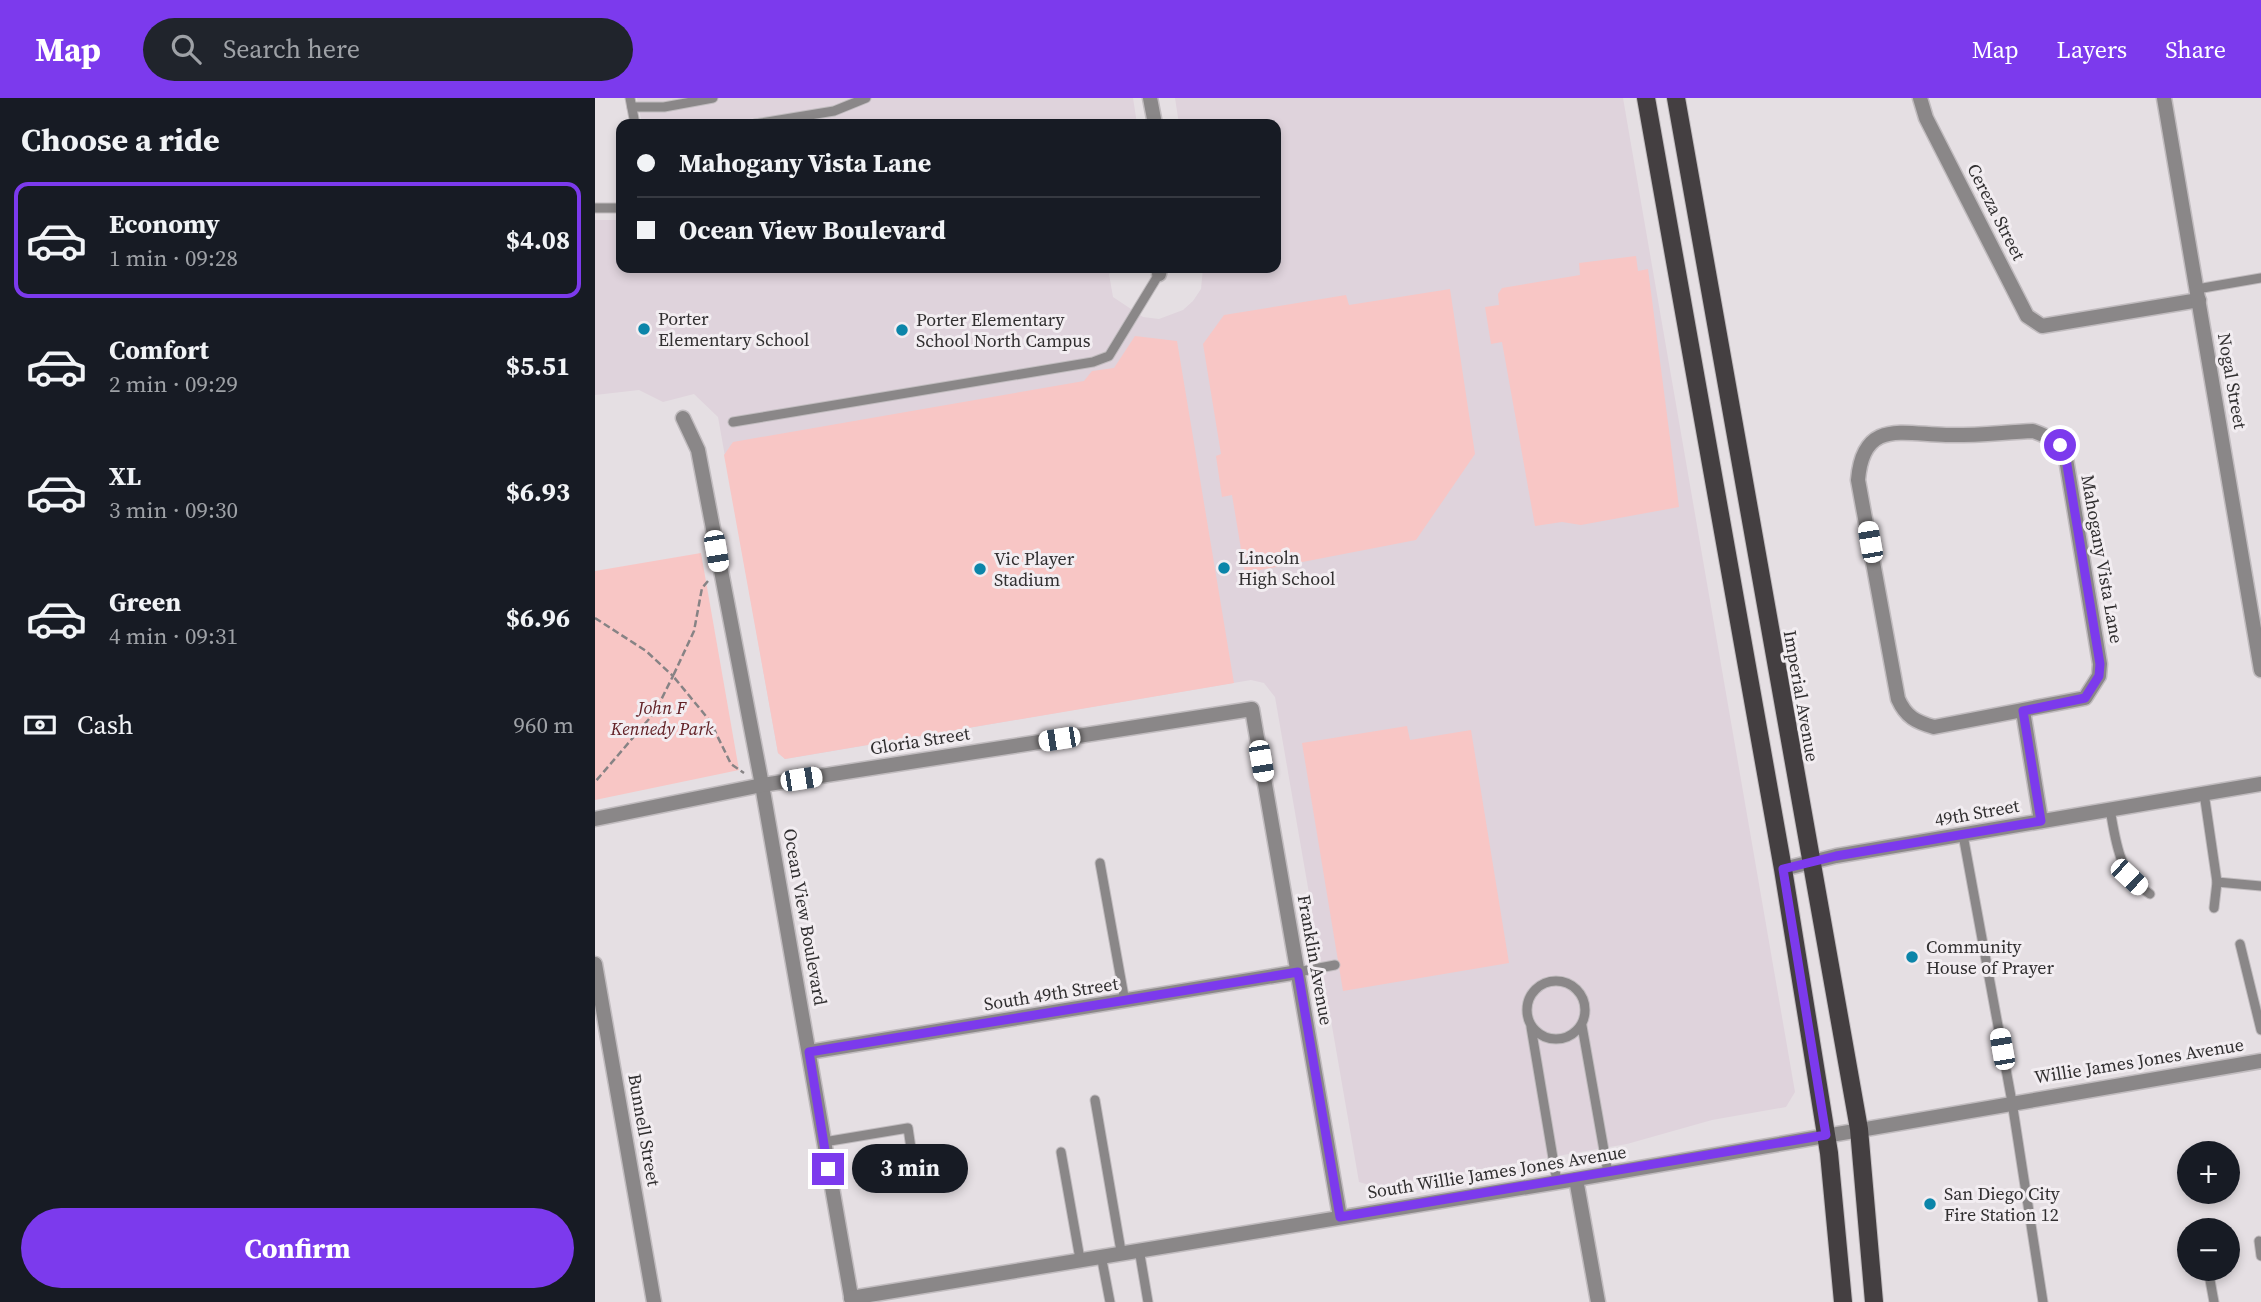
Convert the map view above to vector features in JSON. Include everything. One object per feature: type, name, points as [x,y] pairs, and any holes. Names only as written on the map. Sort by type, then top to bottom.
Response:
[{"type":"main road","points":[[1646,98],[1783,869],[1826,1135],[1843,1302]]},
{"type":"main road","name":"Imperial Avenue","points":[[1676,98],[1809,863],[1859,1129],[1874,1302]]},
{"type":"street","points":[[1150,98],[1151,119]]},
{"type":"street","name":"Cereza Street","points":[[1920,98],[1926,118],[2027,316],[2042,326],[2198,295]]},
{"type":"street","name":"Nogal Street","points":[[2164,98],[2261,670]]},
{"type":"street","name":"Ocean View Boulevard","points":[[683,418],[698,450],[762,785],[852,1300]]},
{"type":"street","name":"Mahogany Vista Lane","points":[[2033,430],[2050,437],[2060,445],[2066,459],[2100,664],[2099,676],[2092,692],[2085,698],[2023,711],[1934,727],[1915,721],[1903,711],[1898,699],[1858,480],[1860,458],[1870,442],[1890,432],[1947,435],[2033,430]]},
{"type":"street","name":"Gloria Street","points":[[595,819],[762,785],[1251,709]]},
{"type":"street","name":"Franklin Avenue","points":[[1251,709],[1340,1217]]},
{"type":"street","points":[[2023,711],[2041,821]]},
{"type":"street","name":"49th Street","points":[[1783,869],[2261,783]]},
{"type":"street","name":"Bunnell Street","points":[[595,964],[654,1302]]},
{"type":"street","name":"South 49th Street","points":[[809,1052],[1298,972]]},
{"type":"street","name":"Willie James Jones Avenue","points":[[1859,1129],[2261,1060]]},
{"type":"street","name":"South Willie James Jones Avenue","points":[[852,1300],[1121,1251],[1576,1179],[1859,1129]]},
{"type":"street","points":[[1576,1179],[1598,1302]]},
{"type":"lane","points":[[631,102],[664,107],[713,98]]},
{"type":"lane","points":[[785,119],[834,111],[847,101],[866,98]]},
{"type":"lane","points":[[595,208],[616,208]]},
{"type":"lane","points":[[733,422],[1093,362],[1109,356],[1158,273]]},
{"type":"lane","points":[[2198,295],[2261,278]]},
{"type":"lane","points":[[2204,793],[2217,882],[2214,908]]},
{"type":"lane","points":[[2110,809],[2117,849],[2129,877],[2150,894]]},
{"type":"lane","points":[[1963,835],[2012,1102],[2043,1302]]},
{"type":"lane","points":[[1100,863],[1125,1002]]},
{"type":"lane","points":[[2217,882],[2261,886]]},
{"type":"lane","points":[[2240,944],[2261,1030]]},
{"type":"lane","points":[[1298,972],[1335,965]]},
{"type":"lane","points":[[1530,1025],[1546,1038],[1556,1040],[1575,1034],[1585,1017],[1583,998],[1571,985],[1553,981],[1544,983],[1531,996],[1527,1016],[1557,1182]]},
{"type":"lane","points":[[1582,1026],[1608,1173]]},
{"type":"lane","points":[[1095,1100],[1121,1251]]},
{"type":"lane","points":[[824,1142],[908,1128],[915,1175]]},
{"type":"lane","points":[[1061,1152],[1080,1259]]},
{"type":"lane","points":[[2259,1241],[2261,1256]]},
{"type":"lane","points":[[1139,1248],[1148,1302]]},
{"type":"lane","points":[[1101,1255],[1110,1302]]},
{"type":"lane","points":[[2210,1281],[2214,1302]]},
{"type":"path","points":[[595,782],[655,712],[694,631],[702,588],[710,578],[720,576]]},
{"type":"path","points":[[595,618],[646,651],[673,676],[710,721],[731,764],[762,785]]},
{"type":"shaded area","points":[[637,98],[1133,98],[1136,119],[641,119]]},
{"type":"shaded area","name":"Lincoln High School","points":[[1175,98],[1623,98],[1795,1092],[1786,1107],[1712,1120],[1627,1144],[1376,1187],[1359,1182],[1275,697],[1264,683],[1251,680],[785,759],[778,753],[718,417],[694,394],[663,402],[639,390],[595,395],[595,220],[616,220],[616,273],[1110,273],[1113,297],[1143,317],[1159,319],[1183,310],[1193,301],[1201,289],[1203,273],[1281,273],[1281,119],[1178,119]]},
{"type":"green space","points":[[1636,256],[1638,271],[1648,269],[1679,507],[1581,525],[1562,522],[1535,526],[1502,342],[1491,344],[1485,307],[1499,305],[1498,294],[1502,288],[1580,275],[1579,263]]},
{"type":"green space","points":[[1450,289],[1475,454],[1416,540],[1245,573],[1232,495],[1222,497],[1216,456],[1221,454],[1203,344],[1224,315],[1346,295],[1349,305]]},
{"type":"green space","name":"Vic Player Stadium","points":[[1135,336],[1177,341],[1234,683],[785,759],[778,753],[724,455],[733,442],[1084,381],[1092,371],[1114,368]]},
{"type":"green space","name":"John F Kennedy Park","points":[[701,553],[739,770],[595,800],[595,571]]},
{"type":"green space","points":[[1407,726],[1410,740],[1471,730],[1509,963],[1343,991],[1302,743]]},
{"type":"place","name":"Porter Elementary School","points":[[644,329]]},
{"type":"place","name":"Porter Elementary School North Campus","points":[[902,330]]},
{"type":"place","name":"Lincoln High School","points":[[1224,568]]},
{"type":"place","name":"Vic Player Stadium","points":[[980,569]]},
{"type":"place","name":"Community House of Prayer","points":[[1912,957]]},
{"type":"place","name":"San Diego City Fire Station 12","points":[[1930,1204]]},
{"type":"route","points":[[828,1169],[809,1052],[1298,972],[1340,1217],[1826,1135],[1783,869],[1836,856],[2041,821],[2023,711],[2085,698],[2092,692],[2099,676],[2100,664],[2066,459],[2060,445]]}]
